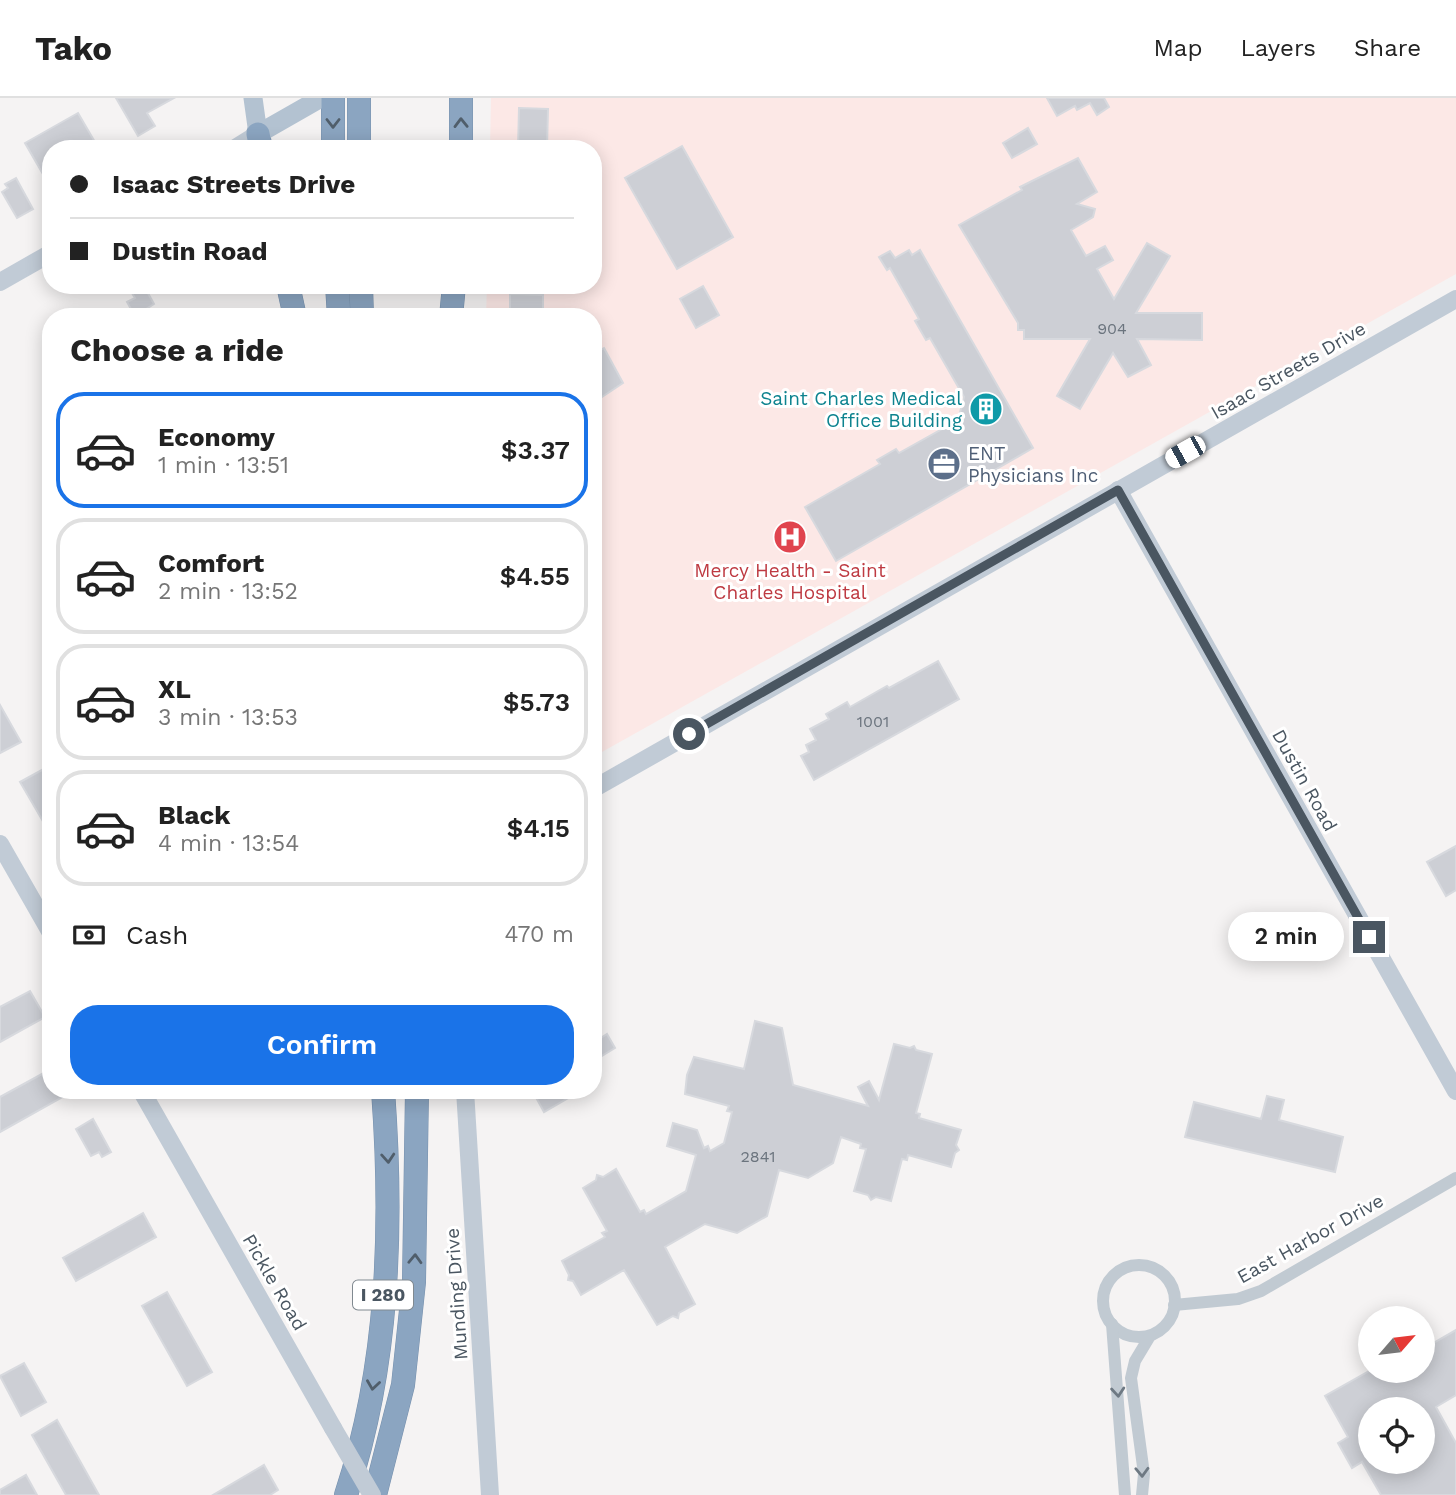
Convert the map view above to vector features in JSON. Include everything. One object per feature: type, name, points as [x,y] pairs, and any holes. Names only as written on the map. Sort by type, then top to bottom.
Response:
[{"type":"highway","points":[[333,98],[333,140]]},
{"type":"highway","points":[[359,98],[359,140]]},
{"type":"highway","points":[[461,98],[461,140]]},
{"type":"highway","name":"I 280","points":[[346,1495],[367,1428],[382,1328],[390,1185],[384,1099]]},
{"type":"highway","name":"I 280","points":[[373,1495],[404,1372],[414,1282],[417,1099]]},
{"type":"main road","points":[[253,98],[259,140]]},
{"type":"main road","points":[[261,140],[279,122],[321,98]]},
{"type":"street","points":[[0,282],[42,258]]},
{"type":"street","name":"Isaac Streets Drive","points":[[602,784],[1456,299]]},
{"type":"street","name":"Dustin Road","points":[[1118,490],[1456,1091]]},
{"type":"street","points":[[0,844],[42,917]]},
{"type":"street","name":"Pickle Road","points":[[146,1099],[373,1495]]},
{"type":"street","name":"Munding Drive","points":[[466,1099],[490,1495]]},
{"type":"street","name":"East Harbor Drive","points":[[1174,1305],[1238,1299],[1261,1291],[1456,1178]]},
{"type":"street","points":[[1125,1495],[1112,1324],[1103,1303],[1104,1291],[1118,1272],[1128,1266],[1151,1267],[1162,1273],[1174,1293],[1174,1305],[1165,1326],[1150,1336],[1135,1361],[1131,1378],[1144,1474],[1142,1495]]},
{"type":"street","points":[[1112,1324],[1121,1332],[1138,1337],[1150,1336]]},
{"type":"shaded area","name":"Mercy Health - Saint Charles Hospital","points":[[491,98],[1456,98],[1456,274],[602,752],[602,308],[486,308],[487,294],[602,294],[602,140],[490,140]]},
{"type":"building","points":[[116,98],[174,98],[147,113],[155,126],[138,136]]},
{"type":"building","points":[[1047,98],[1104,98],[1109,107],[1097,115],[1090,103],[1077,110],[1075,106],[1057,116]]},
{"type":"building","points":[[519,108],[548,109],[547,140],[518,140]]},
{"type":"building","points":[[78,113],[94,140],[42,140],[42,172],[25,143]]},
{"type":"building","points":[[1028,128],[1037,144],[1012,158],[1003,143]]},
{"type":"building","points":[[682,146],[733,237],[677,269],[625,178]]},
{"type":"building","points":[[1078,158],[1097,192],[1077,204],[1095,209],[1093,217],[1071,230],[1086,256],[1105,246],[1113,260],[1097,269],[1114,299],[1147,243],[1170,256],[1136,313],[1202,313],[1202,340],[1137,339],[1151,365],[1128,377],[1113,353],[1080,409],[1057,396],[1090,339],[1024,339],[1024,330],[1018,330],[1018,323],[959,225],[1022,190],[1020,187]]},
{"type":"building","points":[[16,178],[33,209],[17,218],[2,192],[8,188],[5,184]]},
{"type":"building","name":"Saint Charles Medical Office Building","points":[[909,250],[912,255],[920,250],[1033,448],[836,561],[805,507],[880,464],[877,460],[896,449],[899,453],[958,420],[964,397],[930,338],[926,340],[915,321],[919,319],[890,268],[887,270],[879,257],[890,251],[895,258]]},
{"type":"building","points":[[703,286],[719,315],[696,328],[680,299]]},
{"type":"building","points":[[133,294],[148,294],[154,304],[148,308],[130,308],[127,302],[135,298]]},
{"type":"building","points":[[510,294],[543,295],[543,308],[510,308]]},
{"type":"building","points":[[604,348],[623,383],[602,397]]},
{"type":"building","points":[[938,661],[959,699],[814,780],[801,756],[809,752],[806,745],[816,740],[810,729],[829,719],[826,714],[847,702],[850,707]]},
{"type":"building","points":[[0,705],[21,742],[0,753]]},
{"type":"building","points":[[42,770],[42,820],[20,782]]},
{"type":"building","points":[[1456,846],[1456,890],[1446,896],[1427,862]]},
{"type":"building","points":[[30,991],[42,1012],[42,1019],[0,1042],[0,1007]]},
{"type":"building","points":[[755,1021],[782,1028],[793,1085],[868,1106],[858,1087],[869,1081],[879,1100],[894,1044],[910,1048],[914,1046],[916,1050],[932,1054],[916,1113],[920,1114],[919,1118],[961,1130],[956,1145],[959,1150],[955,1153],[951,1167],[908,1155],[907,1160],[902,1159],[891,1201],[876,1197],[871,1200],[868,1195],[854,1191],[866,1149],[860,1148],[861,1144],[841,1137],[833,1163],[808,1178],[779,1170],[767,1216],[737,1233],[705,1224],[665,1247],[695,1304],[679,1313],[678,1318],[673,1316],[657,1325],[624,1270],[581,1295],[573,1281],[568,1280],[569,1275],[562,1261],[605,1237],[602,1233],[607,1231],[583,1188],[596,1180],[597,1175],[603,1177],[616,1169],[640,1212],[644,1210],[646,1214],[686,1191],[696,1155],[667,1146],[673,1123],[697,1130],[704,1148],[708,1146],[710,1151],[724,1143],[732,1112],[727,1111],[729,1106],[685,1094],[687,1075],[694,1057],[744,1069]]},
{"type":"building","points":[[607,1034],[615,1048],[602,1056],[602,1037]]},
{"type":"building","points":[[42,1074],[42,1099],[59,1099],[0,1132],[0,1097]]},
{"type":"building","points":[[1267,1096],[1284,1100],[1279,1120],[1343,1137],[1335,1172],[1185,1137],[1194,1102],[1261,1119]]},
{"type":"building","points":[[537,1099],[566,1099],[544,1112]]},
{"type":"building","points":[[93,1119],[111,1152],[102,1157],[99,1152],[91,1156],[76,1129]]},
{"type":"building","points":[[143,1213],[156,1237],[76,1281],[63,1258]]},
{"type":"building","points":[[167,1292],[212,1372],[187,1386],[142,1306]]},
{"type":"building","points":[[1456,1330],[1456,1395],[1436,1407],[1456,1443],[1456,1495],[1381,1495],[1369,1474],[1435,1474],[1435,1397],[1358,1397],[1358,1464],[1352,1468],[1338,1443],[1348,1437],[1325,1396],[1358,1377],[1358,1383],[1435,1383],[1435,1342]]},
{"type":"building","points":[[24,1363],[46,1402],[21,1416],[0,1376]]},
{"type":"building","points":[[57,1420],[99,1495],[66,1495],[32,1435]]},
{"type":"building","points":[[264,1465],[278,1490],[270,1495],[213,1495]]},
{"type":"building","points":[[26,1475],[37,1495],[0,1495],[0,1490]]},
{"type":"place","name":"Saint Charles Medical Office Building","points":[[986,409]]},
{"type":"place","name":"ENT Physicians Inc","points":[[944,464]]},
{"type":"place","name":"Mercy Health - Saint Charles Hospital","points":[[790,537]]},
{"type":"route","points":[[689,734],[1118,490],[1369,937]]}]
